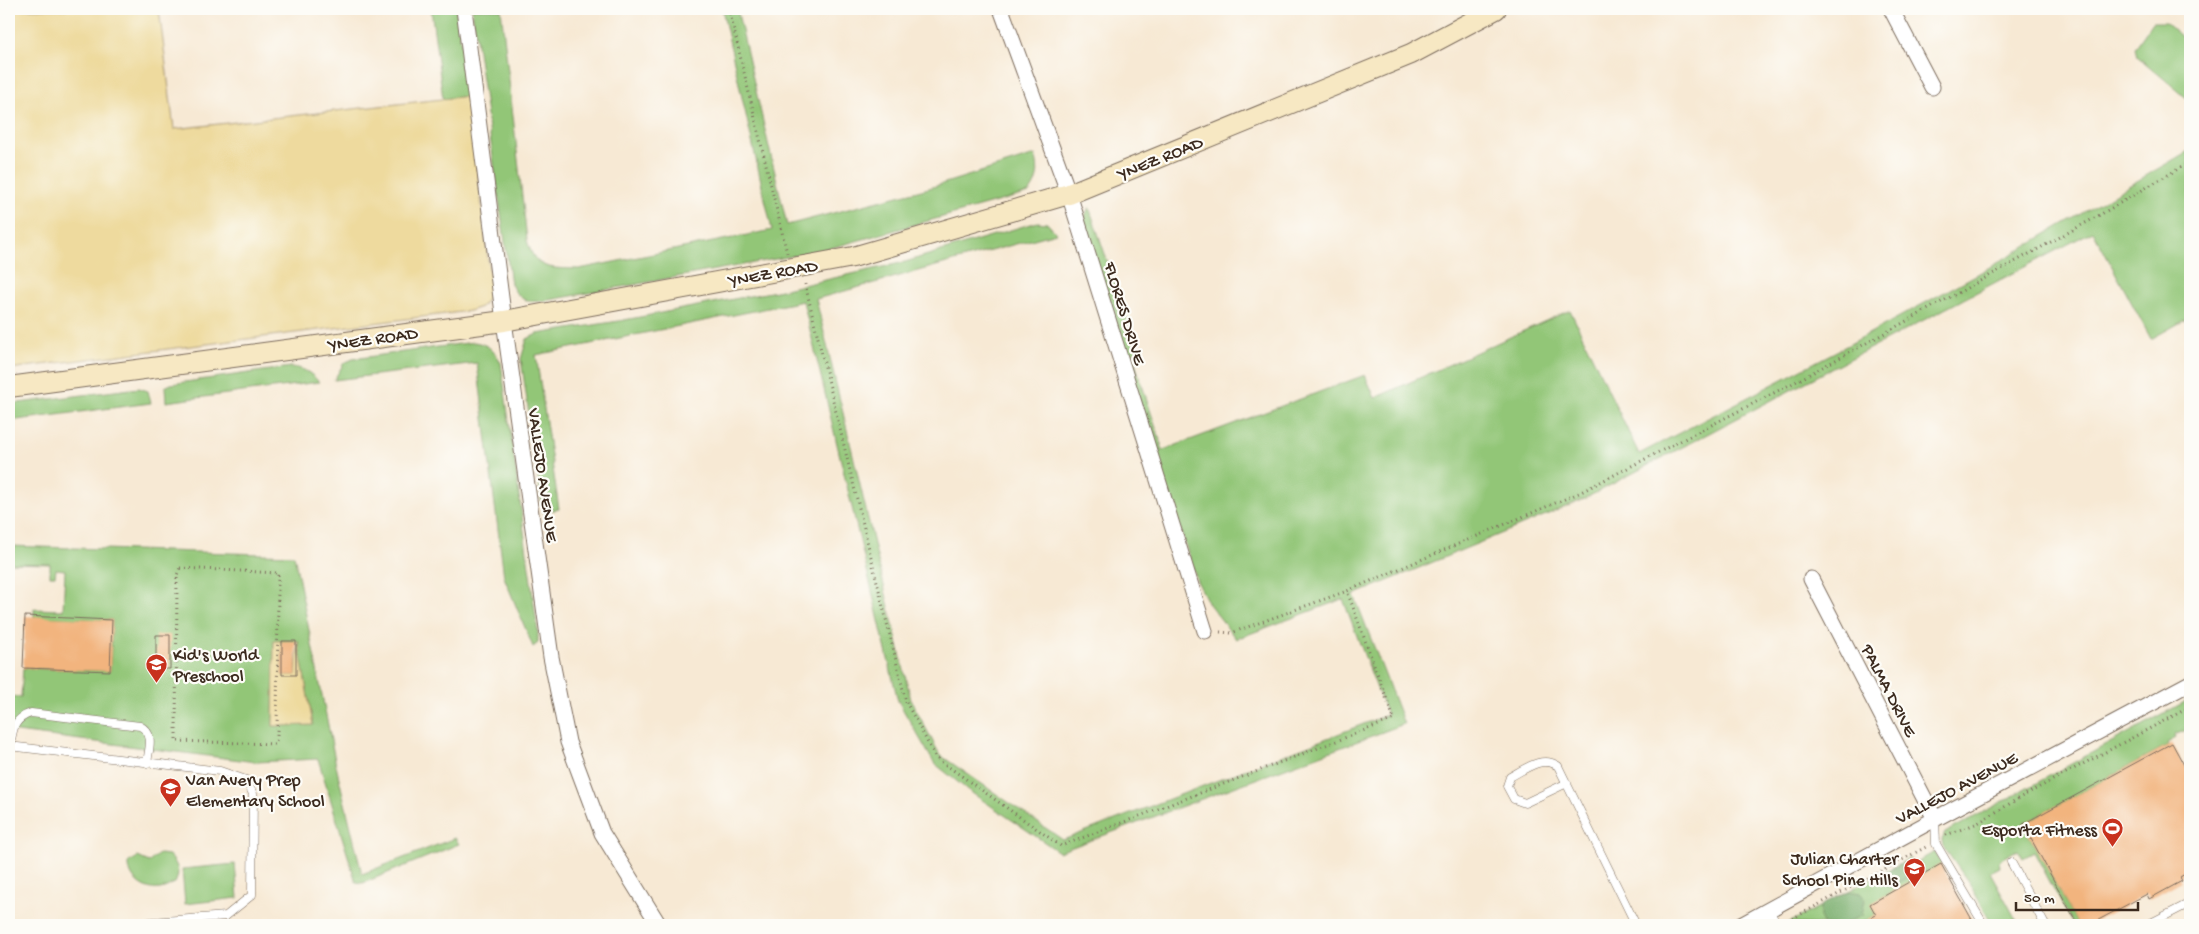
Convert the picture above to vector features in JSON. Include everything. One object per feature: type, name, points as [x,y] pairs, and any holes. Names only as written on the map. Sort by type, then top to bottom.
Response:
[{"type":"main road","name":"YNEZ ROAD","points":[[9,387],[504,321],[853,257],[1069,194],[1411,54],[1496,9]]},
{"type":"street","name":"VALLEJO AVENUE","points":[[464,9],[504,321],[551,657],[568,742],[602,833],[659,925]]},
{"type":"street","name":"FLORES DRIVE","points":[[1001,9],[1069,194],[1205,631]]},
{"type":"street","points":[[1891,9],[1932,86]]},
{"type":"street","name":"PALMA DRIVE","points":[[1811,579],[1935,819]]},
{"type":"street","name":"VALLEJO AVENUE","points":[[1741,925],[2190,683]]},
{"type":"lane","points":[[116,925],[226,916],[252,895],[253,794],[246,780],[220,771],[147,763],[10,746],[14,724],[21,716],[31,713],[140,726],[146,730],[150,737],[147,763]]},
{"type":"lane","points":[[1567,783],[1525,802],[1514,799],[1507,786],[1510,777],[1542,761],[1551,761],[1558,766],[1567,783],[1636,925]]},
{"type":"lane","points":[[1935,819],[1936,841],[1945,860],[1984,925]]},
{"type":"lane","points":[[2011,862],[2045,925]]},
{"type":"lane","points":[[2147,925],[2190,903]]},
{"type":"lane","points":[[1769,910],[1777,925]]},
{"type":"path","points":[[729,9],[788,257],[797,267],[806,284],[906,702],[936,758],[1061,846],[1394,719],[1347,591]]},
{"type":"path","points":[[1205,631],[1231,633],[1347,591],[1580,493],[1799,380],[2091,220],[2190,162]]},
{"type":"path","points":[[180,568],[278,573],[277,739],[274,744],[252,744],[176,740],[177,575],[180,568]]},
{"type":"path","points":[[1785,922],[1959,829],[1978,824],[2019,798],[2190,706]]},
{"type":"green space","points":[[431,9],[456,9],[469,96],[443,99]]},
{"type":"green space","points":[[472,9],[501,9],[527,240],[534,257],[545,266],[579,269],[772,230],[722,9],[737,9],[787,225],[929,188],[1035,155],[1038,171],[1036,180],[1029,193],[820,251],[555,299],[529,301],[519,296],[511,284]]},
{"type":"green space","points":[[2153,22],[2165,22],[2190,44],[2190,101],[2137,56],[2135,48]]},
{"type":"green space","points":[[2190,150],[2190,317],[2151,339],[2093,231],[1582,500],[1354,595],[1404,724],[1059,852],[969,791],[934,763],[898,701],[803,301],[536,355],[559,509],[543,512],[521,359],[527,339],[537,334],[619,321],[781,290],[905,262],[1037,222],[1047,223],[1056,233],[816,299],[911,700],[940,755],[1063,840],[1387,715],[1343,599],[1236,639],[1209,604],[1197,581],[1084,228],[1085,216],[1089,207],[1138,351],[1132,354],[1163,450],[1365,375],[1375,398],[1570,310],[1639,454],[1850,344],[1983,271]]},
{"type":"green space","points":[[474,342],[490,348],[501,363],[538,633],[538,643],[533,647],[504,577],[477,363],[334,380],[344,363],[353,359]]},
{"type":"green space","points":[[291,367],[300,368],[319,382],[166,402],[165,387],[171,384]]},
{"type":"green space","points":[[139,388],[148,391],[151,403],[9,421],[10,404]]},
{"type":"green space","name":"Kid's World Preschool","points":[[9,546],[294,555],[337,770],[362,874],[455,838],[459,844],[363,883],[356,882],[318,759],[256,762],[9,731],[9,696],[21,697],[23,668],[110,671],[112,620],[34,617],[34,609],[63,610],[65,570],[56,569],[55,576],[50,576],[50,564],[9,563]],"holes":[[[274,641],[298,641],[313,725],[273,726]]]},
{"type":"green space","points":[[2190,699],[2190,740],[2186,730],[2175,735],[2176,738],[2167,743],[2168,745],[2023,824],[2078,925],[2073,925],[2034,852],[2023,858],[2017,850],[1999,860],[2000,867],[1990,872],[2019,925],[1993,925],[1969,883],[1943,846],[1942,840],[1945,833]]},
{"type":"green space","points":[[1935,852],[1942,864],[1871,904],[1876,915],[1858,925],[1787,924],[1910,858],[1914,863]]},
{"type":"green space","points":[[159,854],[169,855],[176,865],[178,875],[175,883],[158,889],[151,889],[139,884],[131,874],[129,862],[138,857],[149,862]]},
{"type":"green space","points":[[1901,863],[1913,865],[1916,868],[1915,873],[1890,887],[1881,882],[1881,876]]},
{"type":"green space","points":[[235,864],[238,898],[185,904],[182,869]]},
{"type":"green space","points":[[1848,891],[1860,893],[1865,899],[1862,916],[1840,925],[1824,925],[1820,918],[1820,906]]},
{"type":"sand","points":[[9,9],[159,9],[174,129],[469,96],[491,286],[488,298],[481,307],[469,311],[9,369]]},
{"type":"sand","points":[[274,641],[282,641],[282,675],[296,675],[298,641],[313,725],[273,726]]},
{"type":"building","points":[[25,616],[112,620],[110,671],[23,668]]},
{"type":"building","points":[[156,635],[170,635],[170,669],[156,669]]},
{"type":"building","points":[[282,641],[296,641],[296,675],[282,675]]},
{"type":"building","name":"Esporta Fitness","points":[[2172,743],[2190,776],[2190,871],[2180,877],[2182,881],[2149,899],[2147,894],[2089,925],[2078,925],[2023,824]]},
{"type":"building","points":[[1941,864],[1975,925],[1858,925],[1876,915],[1870,904]]},
{"type":"place","name":"Kid's World Preschool","points":[[157,683]]},
{"type":"place","name":"Van Avery Prep Elementary School","points":[[170,808]]},
{"type":"place","name":"Esporta Fitness","points":[[2113,848]]},
{"type":"place","name":"Julian Charter School Pine Hills","points":[[1914,887]]}]
